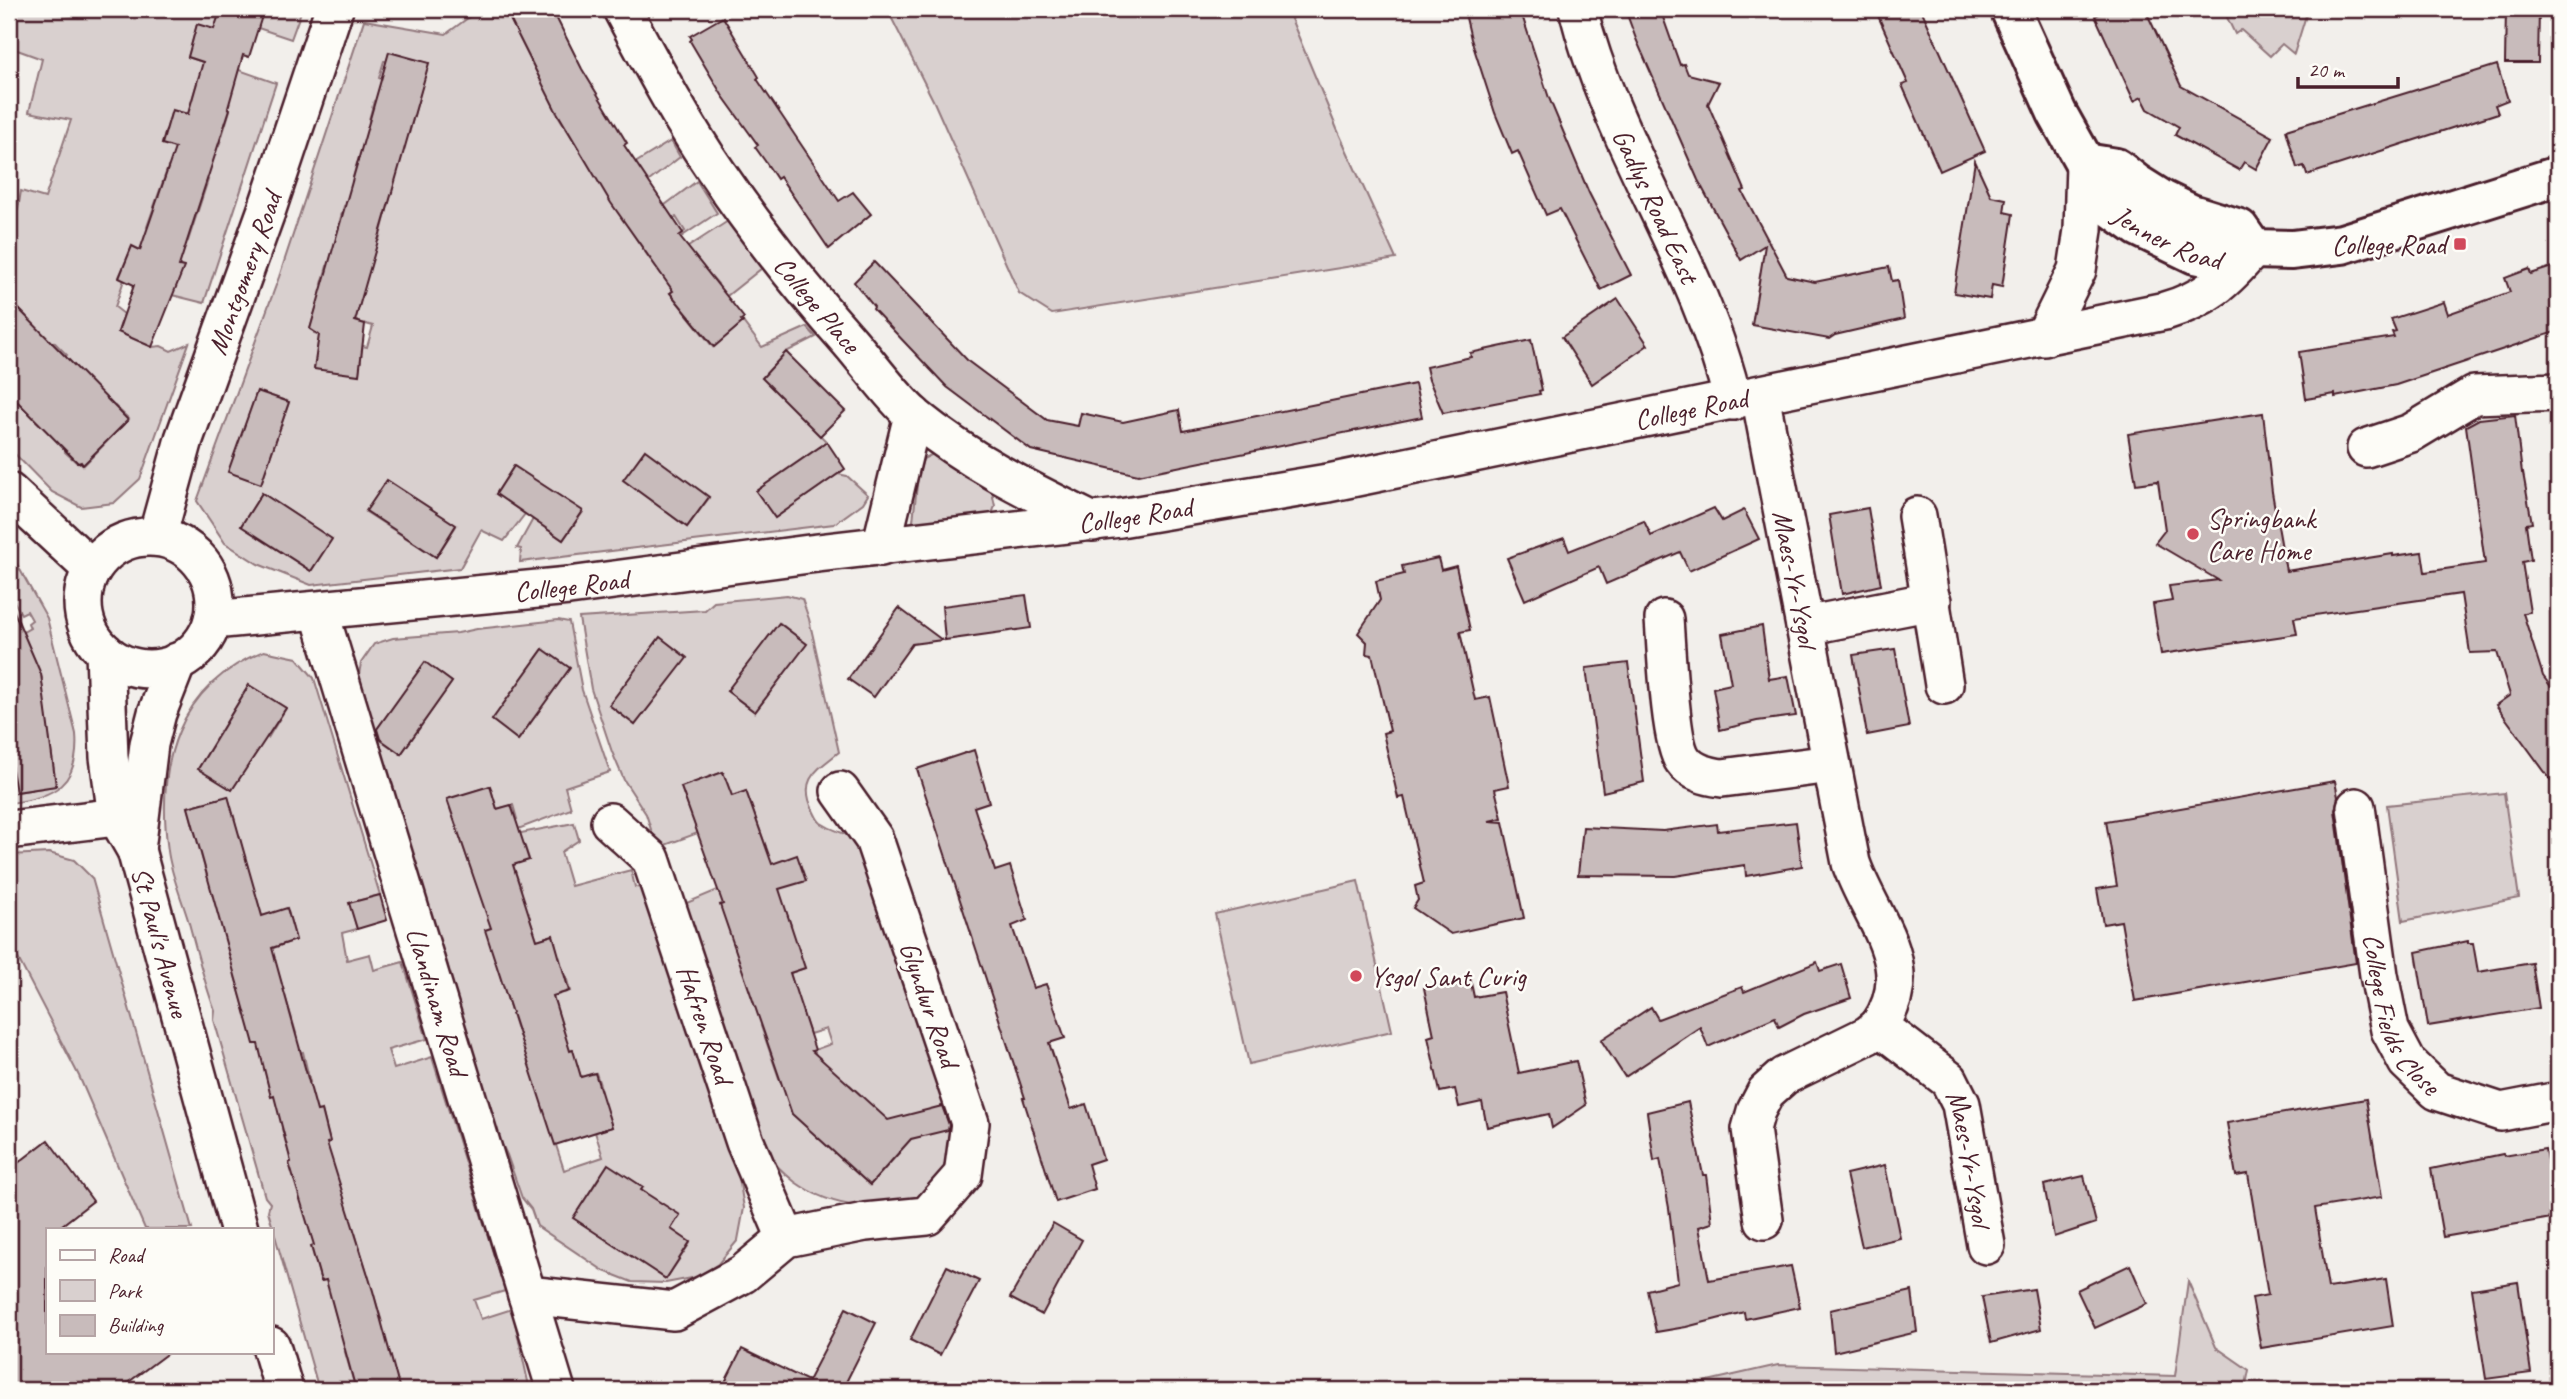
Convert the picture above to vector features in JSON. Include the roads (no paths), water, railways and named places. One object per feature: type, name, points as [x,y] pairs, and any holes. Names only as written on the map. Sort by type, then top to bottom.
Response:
[{"type":"main road","points":[[2010,9],[2057,113],[2085,163]]},
{"type":"main road","name":"Jenner Road","points":[[2085,163],[2116,168],[2162,200],[2191,214],[2239,229],[2253,249]]},
{"type":"main road","points":[[2253,249],[2292,250],[2342,244],[2558,176]]},
{"type":"street","name":"Montgomery Road","points":[[157,537],[184,439],[267,212],[334,9]]},
{"type":"street","name":"College Place","points":[[622,9],[676,108],[717,173],[823,312],[913,415],[975,460],[1013,483],[1093,522]]},
{"type":"street","name":"Gadlys Road East","points":[[1578,9],[1585,39],[1631,150],[1713,333],[1747,398]]},
{"type":"street","points":[[2044,337],[2077,270],[2083,230],[2085,163]]},
{"type":"street","name":"College Road","points":[[213,620],[569,586],[809,554],[1093,522],[1328,483],[2181,307],[2219,286],[2253,249]]},
{"type":"street","points":[[2366,448],[2411,433],[2474,395],[2557,400]]},
{"type":"street","name":"Maes-Yr-Ysgol","points":[[1747,398],[1805,626],[1857,882],[1888,938],[1894,958],[1893,999],[1888,1014],[1879,1026],[1949,1080],[1961,1104],[1986,1245]]},
{"type":"street","points":[[881,547],[913,415]]},
{"type":"street","points":[[9,492],[92,569]]},
{"type":"street","points":[[1917,516],[1944,685]]},
{"type":"street","points":[[138,537],[157,537],[179,543],[197,556],[210,575],[216,597],[213,620],[206,637],[177,663],[159,668],[140,668],[121,663],[105,652],[91,634],[84,613],[84,590],[92,569],[104,554],[120,543],[138,537]]},
{"type":"street","points":[[1805,626],[1932,601]]},
{"type":"street","name":"Llandinam Road","points":[[319,611],[556,1390]]},
{"type":"street","points":[[1664,618],[1674,732],[1679,753],[1693,769],[1722,778],[1831,764]]},
{"type":"street","name":"St Paul's Avenue","points":[[105,652],[109,757],[117,817],[136,850],[239,1228]]},
{"type":"street","points":[[136,850],[149,744],[157,713],[177,663]]},
{"type":"street","name":"Glyndwr Road","points":[[786,1238],[866,1222],[927,1216],[964,1175],[970,1123],[874,839],[840,791]]},
{"type":"street","name":"College Fields Close","points":[[2356,807],[2384,1002],[2390,1030],[2407,1062],[2437,1091],[2501,1112],[2558,1101]]},
{"type":"street","points":[[9,830],[117,817]]},
{"type":"street","name":"Hafren Road","points":[[610,822],[651,859],[745,1142],[786,1238]]},
{"type":"street","points":[[1765,1220],[1751,1129],[1756,1111],[1766,1092],[1784,1076],[1868,1035],[1879,1026]]},
{"type":"street","points":[[527,1295],[674,1311],[743,1275],[786,1238]]},
{"type":"street","points":[[273,1353],[284,1390]]},
{"type":"place","name":"College Road","points":[[2460,244]]},
{"type":"place","name":"Springbank Care Home","points":[[2193,534]]},
{"type":"place","name":"Ysgol Sant Curig","points":[[1356,976]]}]
